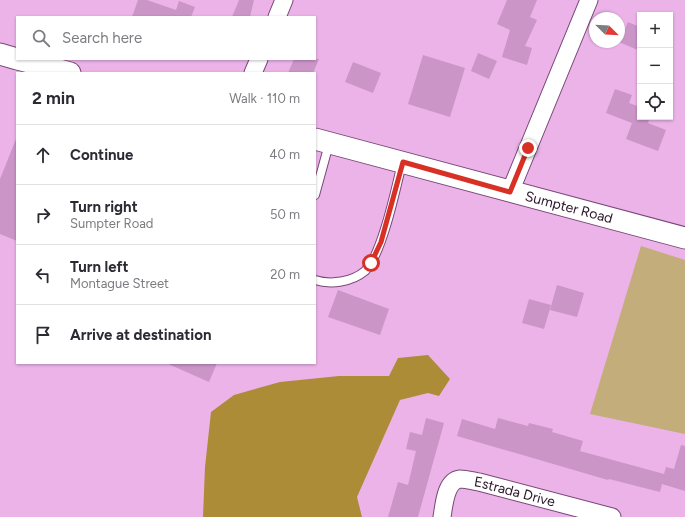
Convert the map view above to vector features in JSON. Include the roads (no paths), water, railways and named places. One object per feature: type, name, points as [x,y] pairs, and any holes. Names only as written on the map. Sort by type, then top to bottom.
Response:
[{"type":"street","points":[[277,16],[284,0]]},
{"type":"street","points":[[510,192],[589,0]]},
{"type":"street","points":[[0,54],[16,59]]},
{"type":"street","points":[[21,60],[66,72]]},
{"type":"street","points":[[253,72],[259,60]]},
{"type":"street","name":"Sumpter Road","points":[[322,140],[510,192],[685,238]]},
{"type":"street","name":"Estrada Drive","points":[[442,517],[447,491],[452,483],[459,479],[479,482],[612,517]]},
{"type":"lane","points":[[316,187],[322,140]]},
{"type":"lane","points":[[316,280],[327,282],[349,280],[365,271],[371,263],[381,242],[403,162]]}]
